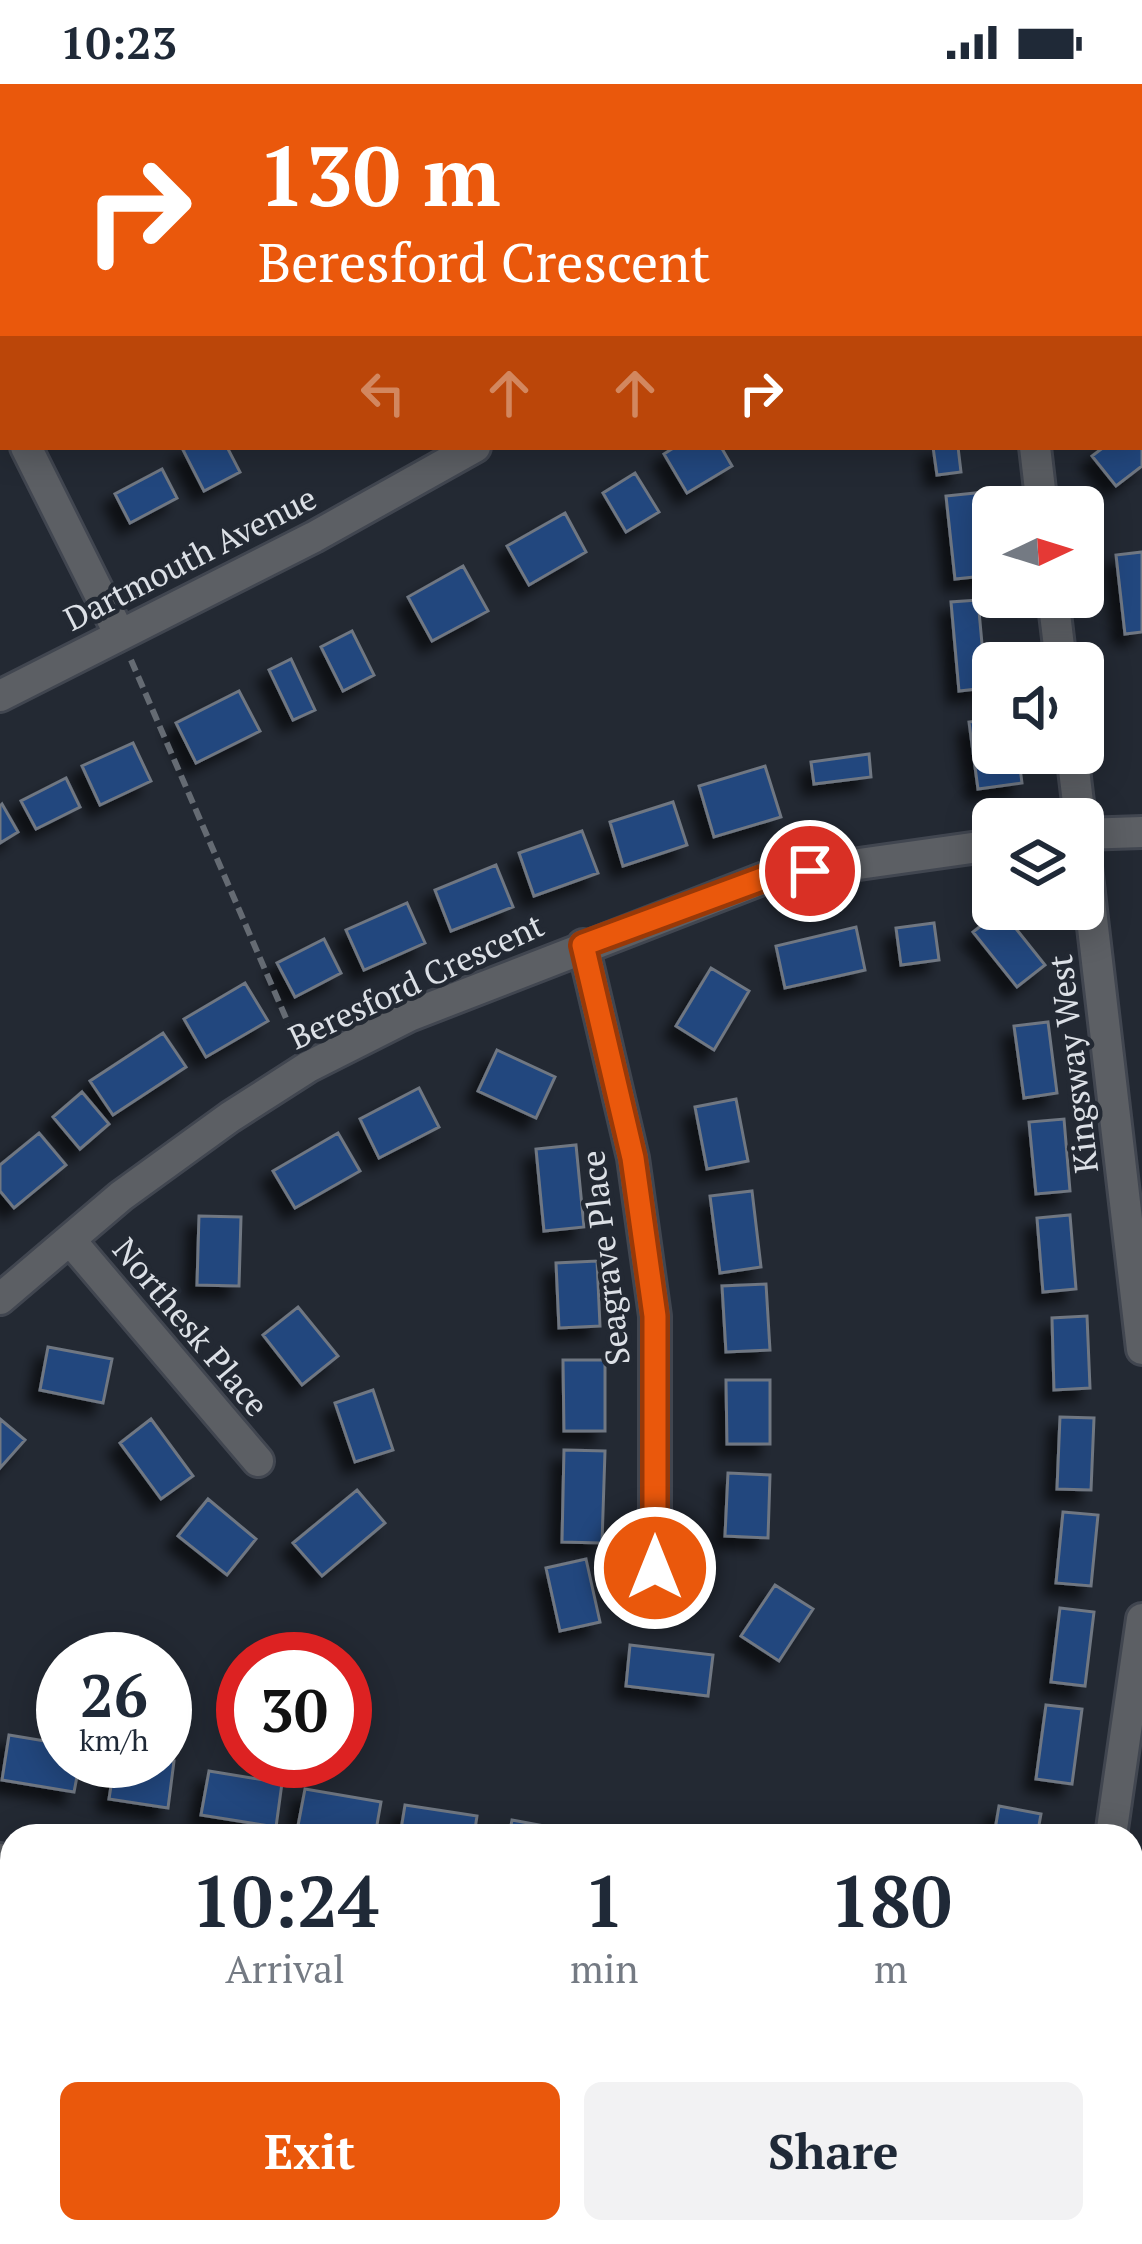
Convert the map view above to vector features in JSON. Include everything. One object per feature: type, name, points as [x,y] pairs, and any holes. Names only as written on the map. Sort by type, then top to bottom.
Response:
[{"type":"street","points":[[28,450],[120,634]]},
{"type":"street","name":"Dartmouth Avenue","points":[[0,696],[314,537],[470,450]]},
{"type":"street","points":[[1035,450],[1040,486]]},
{"type":"street","points":[[1104,835],[1142,832]]},
{"type":"street","name":"Beresford Crescent","points":[[0,1299],[154,1171],[308,1067],[409,1016],[767,877],[972,848]]},
{"type":"street","name":"Kingsway West","points":[[1096,930],[1138,1245],[1142,1349]]},
{"type":"street","name":"Seagrave Place","points":[[583,945],[633,1158],[655,1316],[655,1568]]},
{"type":"street","name":"Northesk Place","points":[[70,1240],[258,1461]]},
{"type":"street","points":[[1114,1824],[1142,1619]]},
{"type":"path","points":[[120,634],[308,1067]]},
{"type":"building","points":[[183,450],[229,450],[240,472],[204,491]]},
{"type":"building","points":[[723,450],[732,466],[687,493],[664,454]]},
{"type":"building","points":[[933,450],[958,450],[961,472],[937,475]]},
{"type":"building","points":[[1100,450],[1142,450],[1142,466],[1116,486],[1092,456]]},
{"type":"building","points":[[162,469],[177,498],[130,523],[115,494]]},
{"type":"building","points":[[635,473],[659,512],[626,532],[603,493]]},
{"type":"building","points":[[972,493],[972,577],[955,579],[946,496]]},
{"type":"building","points":[[565,513],[586,552],[529,585],[507,546]]},
{"type":"building","points":[[1142,552],[1142,632],[1125,634],[1116,555]]},
{"type":"building","points":[[463,566],[488,611],[432,641],[408,597]]},
{"type":"building","points":[[972,600],[972,618],[980,618],[982,642],[972,642],[972,690],[959,691],[951,602]]},
{"type":"building","points":[[352,631],[374,675],[343,691],[321,647]]},
{"type":"building","points":[[291,659],[315,710],[293,720],[269,670]]},
{"type":"building","points":[[239,691],[260,731],[196,763],[176,723]]},
{"type":"building","points":[[133,743],[151,781],[100,805],[82,766]]},
{"type":"building","points":[[869,754],[871,777],[814,784],[811,762]]},
{"type":"building","points":[[765,766],[781,817],[714,837],[699,786]]},
{"type":"building","points":[[976,774],[1021,774],[1022,783],[978,789]]},
{"type":"building","points":[[66,778],[80,807],[36,829],[21,801]]},
{"type":"building","points":[[673,802],[687,845],[623,866],[610,822]]},
{"type":"building","points":[[0,806],[18,832],[0,843]]},
{"type":"building","points":[[582,831],[598,873],[534,896],[519,853]]},
{"type":"building","points":[[496,865],[513,907],[451,931],[435,890]]},
{"type":"building","points":[[407,903],[425,943],[364,970],[346,930]]},
{"type":"building","points":[[934,923],[939,960],[901,965],[896,928]]},
{"type":"building","points":[[856,927],[865,970],[785,988],[776,946]]},
{"type":"building","points":[[1017,930],[1045,965],[1017,987],[973,932]]},
{"type":"building","points":[[324,939],[341,973],[295,997],[277,963]]},
{"type":"building","points":[[711,968],[749,991],[714,1050],[676,1026]]},
{"type":"building","points":[[245,983],[268,1021],[206,1057],[184,1019]]},
{"type":"building","points":[[1048,1022],[1057,1093],[1024,1098],[1014,1026]]},
{"type":"building","points":[[163,1033],[186,1067],[113,1115],[90,1081]]},
{"type":"building","points":[[497,1050],[555,1077],[536,1118],[478,1091]]},
{"type":"building","points":[[419,1088],[439,1127],[379,1158],[360,1119]]},
{"type":"building","points":[[82,1092],[109,1124],[80,1149],[53,1117]]},
{"type":"building","points":[[736,1099],[748,1161],[707,1169],[695,1107]]},
{"type":"building","points":[[1064,1119],[1070,1191],[1036,1194],[1029,1122]]},
{"type":"building","points":[[39,1133],[66,1165],[14,1208],[0,1191],[0,1165]]},
{"type":"building","points":[[338,1133],[360,1171],[295,1208],[273,1171]]},
{"type":"building","points":[[576,1145],[584,1227],[544,1231],[536,1149]]},
{"type":"building","points":[[752,1191],[761,1267],[720,1273],[710,1196]]},
{"type":"building","points":[[1070,1215],[1076,1289],[1043,1292],[1037,1218]]},
{"type":"building","points":[[199,1216],[241,1217],[239,1286],[197,1285]]},
{"type":"building","points":[[597,1261],[600,1326],[559,1328],[556,1263]]},
{"type":"building","points":[[766,1284],[770,1350],[726,1352],[722,1286]]},
{"type":"building","points":[[298,1307],[338,1356],[302,1385],[263,1335]]},
{"type":"building","points":[[1087,1316],[1090,1388],[1054,1390],[1052,1318]]},
{"type":"building","points":[[48,1347],[112,1359],[103,1403],[40,1390]]},
{"type":"building","points":[[563,1360],[605,1360],[605,1431],[564,1431]]},
{"type":"building","points":[[726,1380],[770,1380],[770,1444],[727,1444]]},
{"type":"building","points":[[373,1390],[393,1450],[355,1462],[335,1403]]},
{"type":"building","points":[[1060,1417],[1094,1418],[1091,1490],[1057,1489]]},
{"type":"building","points":[[0,1419],[25,1440],[0,1468]]},
{"type":"building","points":[[151,1419],[193,1476],[161,1499],[120,1443]]},
{"type":"building","points":[[564,1450],[605,1451],[602,1543],[562,1542]]},
{"type":"building","points":[[728,1473],[770,1475],[768,1538],[725,1536]]},
{"type":"building","points":[[357,1490],[385,1523],[322,1576],[293,1543]]},
{"type":"building","points":[[208,1499],[256,1539],[227,1575],[178,1536]]},
{"type":"building","points":[[1063,1512],[1098,1515],[1091,1586],[1056,1583]]},
{"type":"building","points":[[586,1559],[600,1622],[560,1631],[546,1568]]},
{"type":"building","points":[[775,1585],[813,1609],[779,1661],[741,1636]]},
{"type":"building","points":[[1060,1608],[1094,1612],[1085,1686],[1051,1682]]},
{"type":"building","points":[[630,1645],[713,1655],[708,1696],[626,1686]]},
{"type":"building","points":[[1046,1705],[1082,1709],[1072,1784],[1036,1779]]},
{"type":"building","points":[[9,1735],[36,1740],[36,1786],[2,1780]]},
{"type":"building","points":[[209,1771],[216,1772],[216,1788],[281,1788],[276,1824],[201,1815]]},
{"type":"building","points":[[111,1788],[171,1788],[168,1808],[109,1799]]},
{"type":"building","points":[[305,1789],[381,1802],[377,1824],[298,1824]]},
{"type":"building","points":[[405,1805],[477,1816],[476,1824],[402,1824]]},
{"type":"building","points":[[999,1806],[1041,1814],[1039,1824],[996,1824]]},
{"type":"route","points":[[655,1568],[655,1316],[633,1158],[583,945],[767,877],[810,871]]}]
